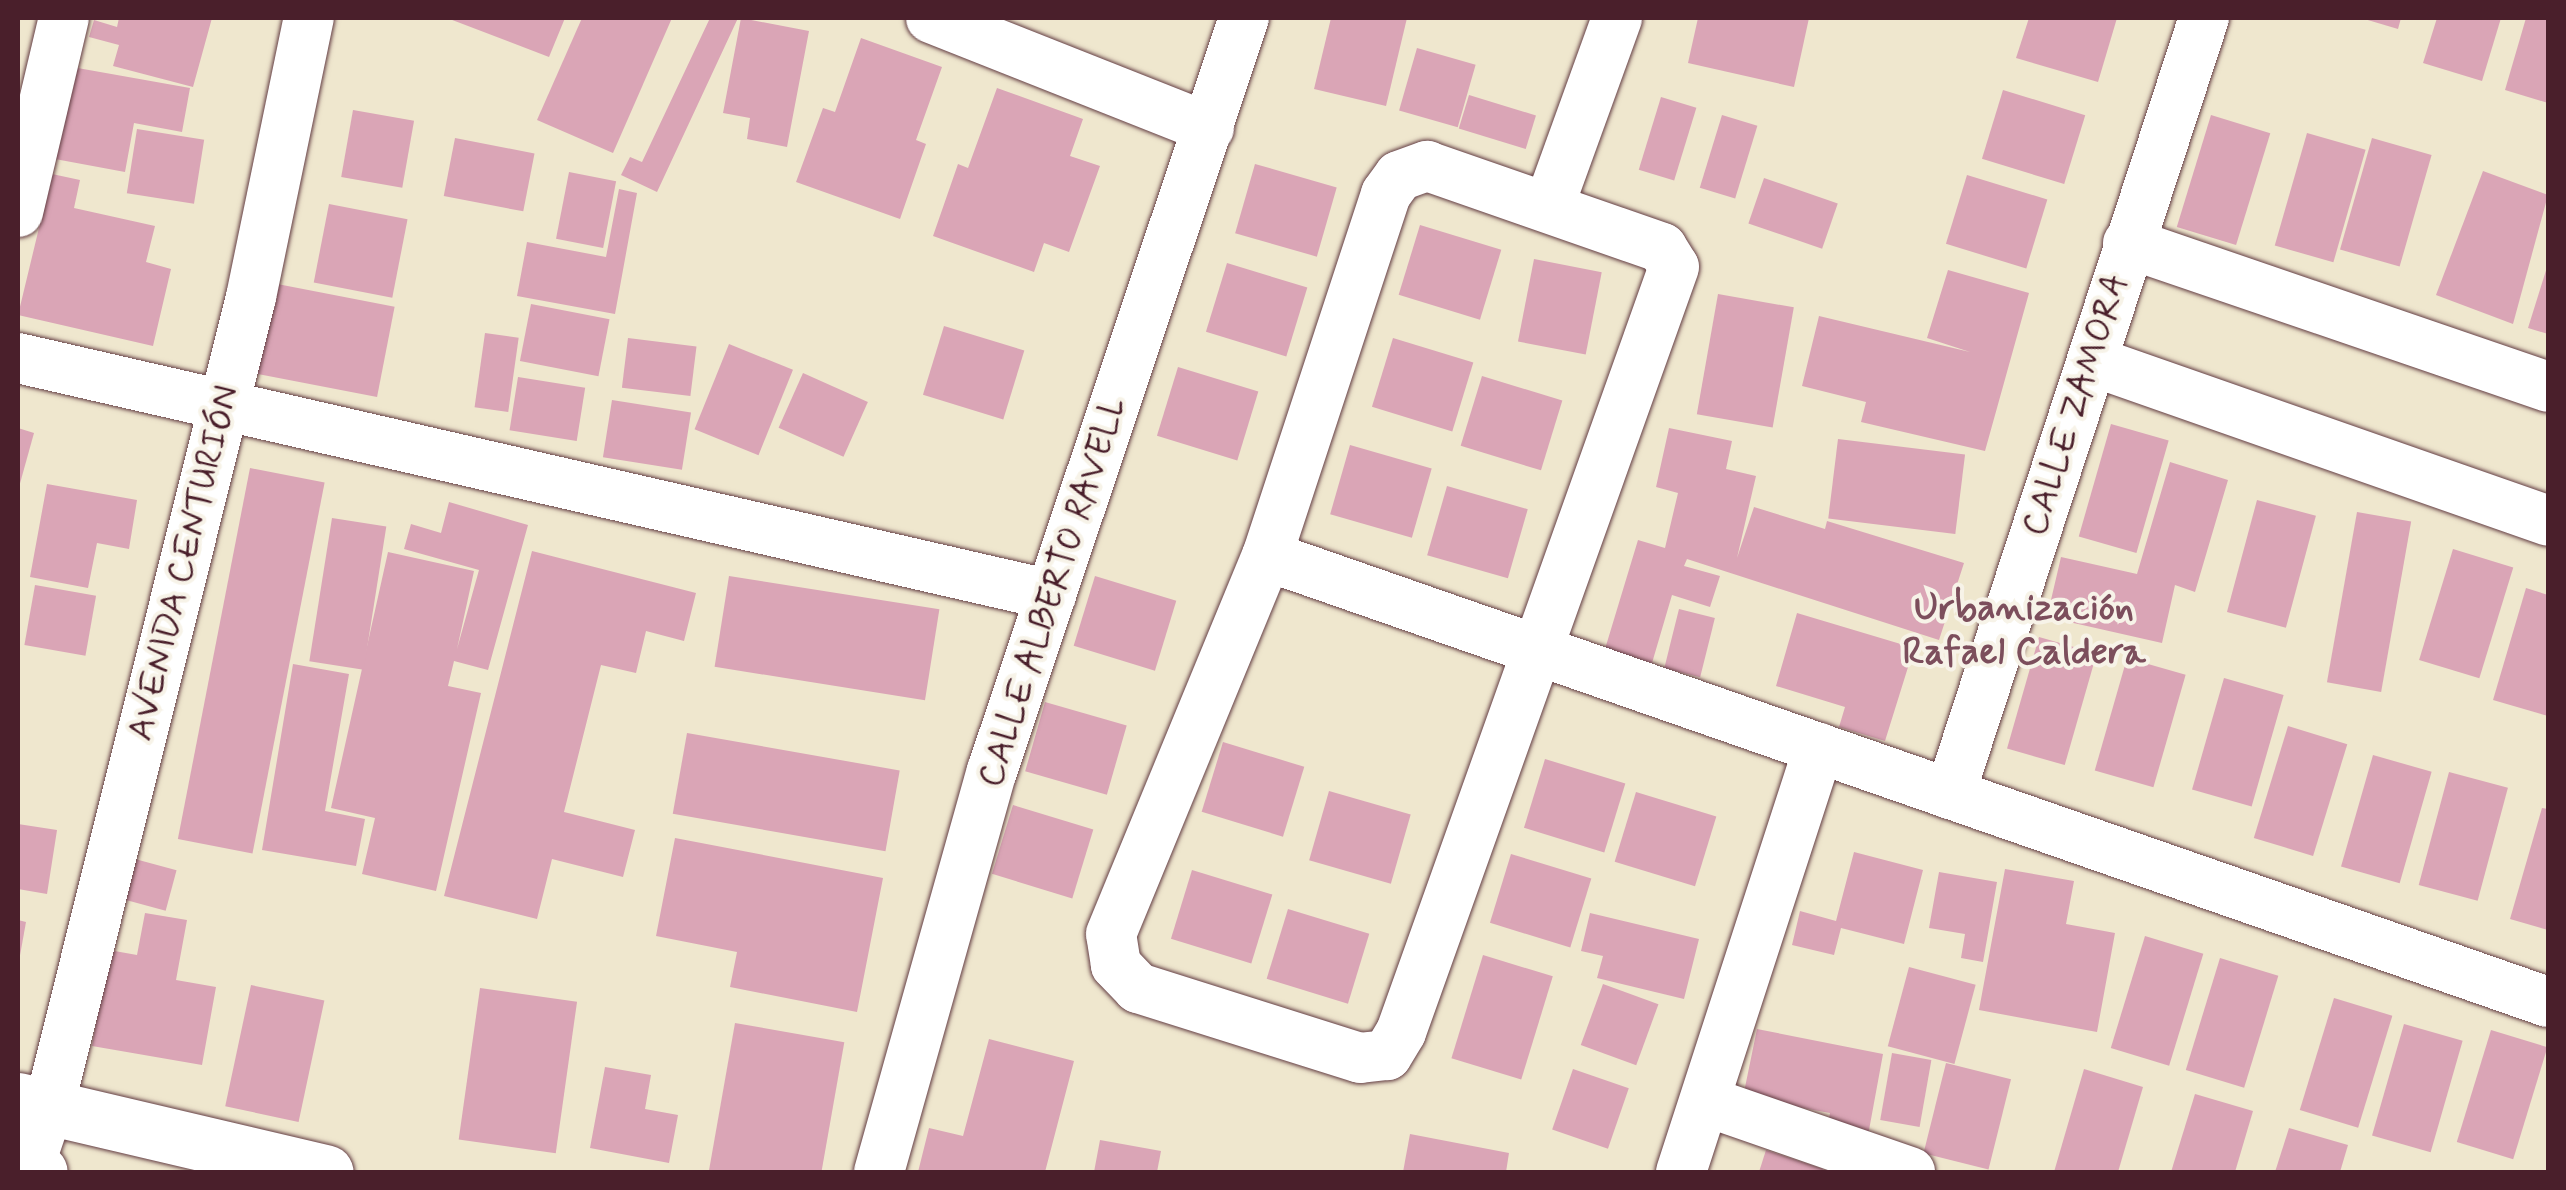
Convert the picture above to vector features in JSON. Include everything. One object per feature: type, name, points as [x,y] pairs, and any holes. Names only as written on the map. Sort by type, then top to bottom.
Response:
[{"type":"street","points":[[18,212],[64,18]]},
{"type":"street","name":"AVENIDA CENTURIÓN","points":[[28,1170],[33,1104],[222,410],[309,18]]},
{"type":"street","points":[[931,18],[1208,128]]},
{"type":"street","name":"CALLE ALBERTO RAVELL","points":[[879,1172],[992,771],[1244,18]]},
{"type":"street","points":[[1549,206],[1617,18]]},
{"type":"street","name":"CALLE ZAMORA","points":[[1950,794],[2204,18]]},
{"type":"street","points":[[1427,166],[1549,206],[1662,248],[1674,267],[1539,651],[1387,1056],[1360,1058],[1138,988],[1116,965],[1111,934],[1267,556],[1386,194],[1399,176],[1427,166]]},
{"type":"street","points":[[2128,243],[2548,387]]},
{"type":"street","points":[[18,358],[222,410],[1051,595]]},
{"type":"street","points":[[2092,361],[2548,521]]},
{"type":"street","points":[[1267,556],[2548,1002]]},
{"type":"street","points":[[1681,1172],[1820,748]]},
{"type":"street","points":[[1705,1101],[1910,1172]]},
{"type":"street","points":[[33,1104],[326,1172]]},
{"type":"building","points":[[119,18],[212,18],[193,87],[113,66],[119,45],[89,37],[94,20],[117,27]]},
{"type":"building","points":[[447,18],[565,18],[549,57]]},
{"type":"building","points":[[582,18],[672,18],[613,153],[537,120]]},
{"type":"building","points":[[710,18],[738,18],[657,192],[621,175],[630,157],[642,162]]},
{"type":"building","points":[[741,18],[809,31],[787,147],[747,139],[750,118],[723,113]]},
{"type":"building","points":[[1331,18],[1407,18],[1386,106],[1314,89]]},
{"type":"building","points":[[1698,18],[1809,18],[1794,87],[1688,63]]},
{"type":"building","points":[[2029,18],[2117,18],[2098,82],[2016,58]]},
{"type":"building","points":[[2361,18],[2401,18],[2398,29]]},
{"type":"building","points":[[2437,18],[2501,18],[2482,81],[2423,63]]},
{"type":"building","points":[[2526,18],[2548,18],[2548,103],[2505,90]]},
{"type":"building","points":[[861,38],[942,67],[916,140],[926,144],[900,219],[796,182],[823,108],[835,112]]},
{"type":"building","points":[[1417,48],[1476,65],[1458,127],[1399,110]]},
{"type":"building","points":[[72,67],[190,88],[182,132],[134,123],[125,172],[55,159]]},
{"type":"building","points":[[997,88],[1083,119],[1070,156],[1100,166],[1069,252],[1044,243],[1034,272],[933,236],[958,164],[968,168]]},
{"type":"building","points":[[2003,90],[2085,115],[2064,184],[1982,159]]},
{"type":"building","points":[[1469,95],[1536,115],[1526,149],[1459,128]]},
{"type":"building","points":[[1661,97],[1696,108],[1674,180],[1639,170]]},
{"type":"building","points":[[353,110],[414,121],[402,188],[341,177]]},
{"type":"building","points":[[1722,115],[1757,126],[1735,198],[1700,188]]},
{"type":"building","points":[[2211,115],[2270,133],[2236,245],[2177,227]]},
{"type":"building","points":[[137,129],[204,140],[194,204],[127,193]]},
{"type":"building","points":[[2307,133],[2366,150],[2333,262],[2275,245]]},
{"type":"building","points":[[455,138],[535,153],[523,211],[444,196]]},
{"type":"building","points":[[2372,138],[2432,155],[2400,267],[2340,250]]},
{"type":"building","points":[[1255,164],[1337,187],[1317,257],[1235,233]]},
{"type":"building","points":[[2483,171],[2548,195],[2513,324],[2436,295]]},
{"type":"building","points":[[569,172],[616,181],[603,248],[556,239]]},
{"type":"building","points":[[52,174],[80,180],[74,208],[155,226],[146,262],[171,269],[153,346],[18,315]]},
{"type":"building","points":[[1967,175],[2047,200],[2026,268],[1946,244]]},
{"type":"building","points":[[1764,178],[1838,203],[1822,249],[1748,223]]},
{"type":"building","points":[[619,189],[637,193],[615,314],[517,296],[527,242],[606,257]]},
{"type":"building","points":[[329,204],[408,219],[392,298],[314,283]]},
{"type":"building","points":[[1420,225],[1501,250],[1480,320],[1399,295]]},
{"type":"building","points":[[1534,259],[1602,272],[1586,355],[1518,341]]},
{"type":"building","points":[[1227,263],[1307,288],[1286,356],[1206,332]]},
{"type":"building","points":[[2548,264],[2548,334],[2528,328]]},
{"type":"building","points":[[1948,270],[2029,293],[1985,451],[1861,422],[1866,402],[1802,386],[1819,316],[1970,352],[1927,338]]},
{"type":"building","points":[[267,282],[395,307],[377,397],[249,372]]},
{"type":"building","points":[[1718,294],[1794,307],[1773,428],[1697,414]]},
{"type":"building","points":[[531,304],[610,319],[598,376],[520,361]]},
{"type":"building","points":[[944,326],[1024,351],[1003,419],[923,395]]},
{"type":"building","points":[[485,333],[519,338],[508,412],[475,407]]},
{"type":"building","points":[[628,338],[696,346],[690,396],[622,388]]},
{"type":"building","points":[[1393,338],[1473,363],[1452,431],[1372,407]]},
{"type":"building","points":[[729,344],[793,370],[759,455],[695,429]]},
{"type":"building","points":[[1178,367],[1258,392],[1237,460],[1157,436]]},
{"type":"building","points":[[803,373],[868,402],[843,457],[779,428]]},
{"type":"building","points":[[1482,376],[1562,401],[1541,470],[1461,446]]},
{"type":"building","points":[[518,377],[585,388],[577,441],[510,430]]},
{"type":"building","points":[[612,400],[691,413],[682,470],[603,457]]},
{"type":"building","points":[[2111,424],[2169,441],[2136,553],[2079,536]]},
{"type":"building","points":[[18,428],[34,433],[19,487],[18,487]]},
{"type":"building","points":[[1669,428],[1732,441],[1726,469],[1756,476],[1737,558],[1754,507],[1825,529],[1827,521],[1964,563],[1939,640],[1687,559],[1684,566],[1720,576],[1710,607],[1672,595],[1652,663],[1605,649],[1638,540],[1665,548],[1678,493],[1656,487]]},
{"type":"building","points":[[1838,439],[1965,455],[1955,534],[1828,518]]},
{"type":"building","points":[[1350,445],[1432,468],[1412,538],[1330,514]]},
{"type":"building","points":[[2170,462],[2228,480],[2195,592],[2175,585],[2162,643],[2047,617],[2061,557],[2137,574]]},
{"type":"building","points":[[250,468],[325,483],[252,854],[178,839]]},
{"type":"building","points":[[47,484],[137,500],[129,549],[97,543],[88,588],[30,577]]},
{"type":"building","points":[[1447,486],[1528,509],[1508,578],[1427,555]]},
{"type":"building","points":[[2257,500],[2316,516],[2286,628],[2227,612]]},
{"type":"building","points":[[449,502],[528,525],[488,670],[454,661],[448,686],[481,693],[436,891],[362,874],[375,818],[331,808],[388,552],[474,571],[457,649],[479,570],[404,549],[411,524],[441,533]]},
{"type":"building","points":[[2357,512],[2411,522],[2381,692],[2327,682]]},
{"type":"building","points":[[332,518],[386,527],[364,670],[309,661]]},
{"type":"building","points":[[2453,549],[2513,567],[2479,678],[2419,660]]},
{"type":"building","points":[[532,551],[696,593],[684,641],[646,631],[636,673],[601,665],[564,812],[635,830],[623,877],[552,859],[537,919],[444,896]]},
{"type":"building","points":[[729,576],[939,609],[925,700],[715,667]]},
{"type":"building","points":[[1095,576],[1176,601],[1155,671],[1074,646]]},
{"type":"building","points":[[35,585],[96,596],[85,656],[24,645]]},
{"type":"building","points":[[2526,588],[2548,595],[2548,716],[2493,700]]},
{"type":"building","points":[[1679,609],[1715,618],[1700,677],[1664,668]]},
{"type":"building","points":[[1797,613],[1914,648],[1885,741],[1839,727],[1845,707],[1776,686]]},
{"type":"building","points":[[2039,637],[2097,654],[2065,765],[2007,749]]},
{"type":"building","points":[[2127,658],[2186,675],[2153,787],[2095,770]]},
{"type":"building","points":[[293,664],[349,674],[325,811],[365,819],[356,866],[262,850]]},
{"type":"building","points":[[2224,678],[2284,695],[2252,807],[2192,790]]},
{"type":"building","points":[[1045,702],[1127,725],[1107,795],[1025,771]]},
{"type":"building","points":[[2288,726],[2347,744],[2313,856],[2254,838]]},
{"type":"building","points":[[687,733],[900,771],[885,851],[673,814]]},
{"type":"building","points":[[1223,742],[1304,767],[1283,837],[1202,812]]},
{"type":"building","points":[[2373,755],[2432,772],[2400,883],[2341,867]]},
{"type":"building","points":[[1545,759],[1625,784],[1604,852],[1524,828]]},
{"type":"building","points":[[2449,772],[2508,788],[2478,901],[2419,885]]},
{"type":"building","points":[[1329,791],[1411,814],[1391,884],[1309,860]]},
{"type":"building","points":[[1636,792],[1716,817],[1695,886],[1615,862]]},
{"type":"building","points":[[1013,805],[1093,830],[1072,898],[992,874]]},
{"type":"building","points":[[2542,808],[2548,809],[2548,930],[2510,919]]},
{"type":"building","points":[[18,824],[57,830],[47,894],[18,889]]},
{"type":"building","points":[[675,838],[883,878],[857,1012],[730,987],[737,952],[656,936]]},
{"type":"building","points":[[1854,852],[1923,870],[1904,944],[1841,928],[1834,955],[1792,945],[1800,911],[1836,921]]},
{"type":"building","points":[[1511,854],[1591,879],[1570,947],[1490,923]]},
{"type":"building","points":[[135,859],[177,870],[166,911],[124,900]]},
{"type":"building","points":[[2005,869],[2074,881],[2066,924],[2115,933],[2097,1032],[1979,1010]]},
{"type":"building","points":[[1192,870],[1272,895],[1251,963],[1171,939]]},
{"type":"building","points":[[1939,872],[1997,882],[1983,962],[1961,958],[1965,934],[1929,928]]},
{"type":"building","points":[[1288,909],[1369,934],[1348,1004],[1267,979]]},
{"type":"building","points":[[145,913],[187,920],[176,980],[216,987],[202,1065],[92,1046],[109,950],[137,955]]},
{"type":"building","points":[[1590,913],[1699,939],[1684,999],[1597,978],[1603,956],[1581,951]]},
{"type":"building","points":[[18,920],[26,922],[19,961],[18,961]]},
{"type":"building","points":[[2145,936],[2203,954],[2169,1066],[2111,1048]]},
{"type":"building","points":[[1483,955],[1553,976],[1521,1080],[1451,1058]]},
{"type":"building","points":[[2220,958],[2278,976],[2244,1088],[2186,1070]]},
{"type":"building","points":[[1909,967],[1976,985],[1954,1064],[1888,1046]]},
{"type":"building","points":[[1603,984],[1658,1004],[1636,1065],[1581,1045]]},
{"type":"building","points":[[251,985],[324,1001],[299,1122],[225,1106]]},
{"type":"building","points":[[480,988],[577,1002],[556,1153],[459,1140]]},
{"type":"building","points":[[2334,998],[2392,1016],[2358,1128],[2300,1110]]},
{"type":"building","points":[[735,1023],[844,1042],[821,1172],[709,1172]]},
{"type":"building","points":[[2404,1024],[2463,1041],[2431,1152],[2372,1136]]},
{"type":"building","points":[[1757,1029],[1883,1054],[1867,1141],[1826,1134],[1830,1113],[1743,1097]]},
{"type":"building","points":[[2491,1030],[2547,1047],[2513,1159],[2457,1142]]},
{"type":"building","points":[[989,1039],[1074,1061],[1045,1172],[918,1172],[929,1128],[963,1136]]},
{"type":"building","points":[[1892,1053],[1931,1060],[1920,1127],[1880,1120]]},
{"type":"building","points":[[1946,1063],[2011,1079],[1989,1169],[1924,1153]]},
{"type":"building","points":[[605,1067],[651,1075],[645,1109],[678,1115],[669,1163],[590,1148]]},
{"type":"building","points":[[1573,1069],[1629,1088],[1608,1149],[1552,1130]]},
{"type":"building","points":[[2084,1069],[2143,1087],[2118,1172],[2054,1172]]},
{"type":"building","points":[[2195,1094],[2253,1111],[2235,1172],[2171,1172]]},
{"type":"building","points":[[2289,1128],[2348,1145],[2340,1172],[2275,1172]]},
{"type":"building","points":[[1410,1134],[1509,1153],[1506,1172],[1403,1172]]},
{"type":"building","points":[[1100,1140],[1161,1151],[1157,1172],[1094,1172]]},
{"type":"building","points":[[1766,1150],[1823,1169],[1759,1172]]},
{"type":"district","name":"Urbanización Rafael Caldera","points":[[2024,631]]}]
